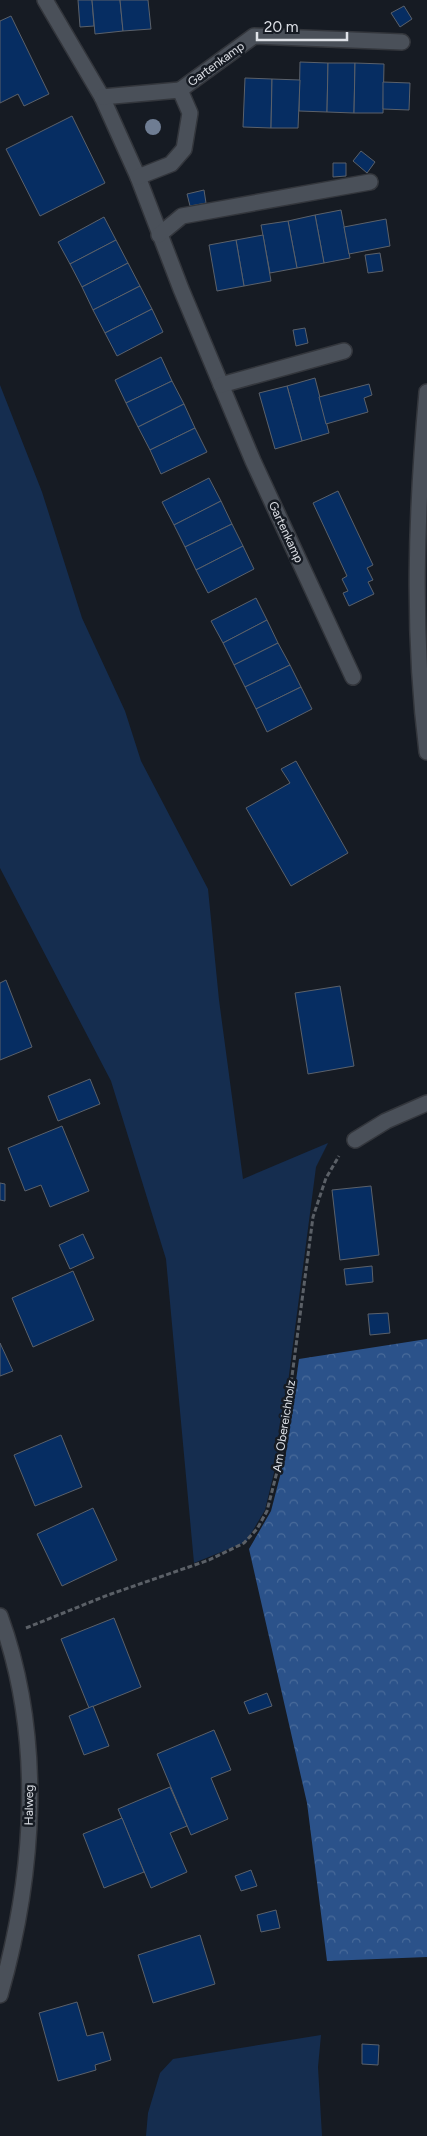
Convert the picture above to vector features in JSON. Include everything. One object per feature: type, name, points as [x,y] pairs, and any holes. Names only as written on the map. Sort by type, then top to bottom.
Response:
[{"type":"street","name":"Gartenkamp","points":[[45,0],[102,97],[138,177],[159,234],[253,461],[353,677]]},
{"type":"street","name":"Gartenkamp","points":[[102,97],[180,90],[254,36],[402,42]]},
{"type":"street","name":"Gartenkamp","points":[[138,177],[170,164],[184,148],[190,113],[180,90]]},
{"type":"street","points":[[159,234],[182,216],[370,182]]},
{"type":"street","points":[[221,386],[344,351]]},
{"type":"street","points":[[427,392],[417,554],[417,618],[421,700],[427,752]]},
{"type":"street","points":[[355,1140],[386,1121],[427,1103]]},
{"type":"street","name":"Halweg","points":[[0,1616],[7,1636],[27,1737],[30,1796],[28,1848],[22,1900],[12,1953],[0,1995]]},
{"type":"path","name":"Am Obereichholz","points":[[7,1636],[108,1595],[209,1560],[244,1543],[257,1528],[267,1512],[282,1452],[315,1210],[326,1178],[338,1157],[355,1140]]},
{"type":"shaded area","points":[[0,385],[42,492],[82,618],[125,711],[141,761],[208,889],[219,1000],[243,1179],[328,1143],[316,1167],[279,1452],[265,1510],[246,1542],[194,1563],[166,1259],[111,1081],[0,868]]},
{"type":"shaded area","points":[[321,2035],[318,2067],[322,2136],[146,2136],[148,2113],[160,2073],[173,2059]]},
{"type":"green space","points":[[427,1339],[427,1957],[327,1961],[307,1803],[249,1549],[271,1511],[286,1453],[299,1359]]},
{"type":"building","points":[[78,0],[92,0],[94,26],[80,27]]},
{"type":"building","points":[[92,0],[120,0],[123,31],[95,34]]},
{"type":"building","points":[[120,0],[148,0],[151,29],[123,31]]},
{"type":"building","points":[[404,6],[412,19],[400,27],[391,13]]},
{"type":"building","points":[[11,16],[49,94],[24,106],[18,94],[0,103],[0,21]]},
{"type":"building","points":[[300,62],[328,63],[327,112],[299,111]]},
{"type":"building","points":[[328,63],[355,63],[354,113],[327,112]]},
{"type":"building","points":[[355,63],[384,64],[383,113],[354,113]]},
{"type":"building","points":[[245,78],[272,79],[271,128],[243,127]]},
{"type":"building","points":[[272,79],[300,80],[298,128],[271,128]]},
{"type":"building","points":[[383,82],[410,83],[409,110],[383,109]]},
{"type":"building","points":[[72,116],[105,183],[40,216],[6,149]]},
{"type":"building","points":[[361,151],[375,162],[367,173],[353,161]]},
{"type":"building","points":[[333,163],[346,163],[346,176],[333,177]]},
{"type":"building","points":[[204,190],[206,203],[190,206],[187,194]]},
{"type":"building","points":[[341,210],[350,258],[324,263],[315,215]]},
{"type":"building","points":[[315,215],[324,263],[297,268],[288,221]]},
{"type":"building","points":[[104,217],[116,240],[70,264],[58,242]]},
{"type":"building","points":[[386,219],[390,246],[349,254],[344,227]]},
{"type":"building","points":[[288,221],[297,268],[270,273],[261,225]]},
{"type":"building","points":[[263,235],[271,281],[244,286],[236,240]]},
{"type":"building","points":[[116,240],[128,263],[82,287],[70,264]]},
{"type":"building","points":[[236,240],[244,286],[217,291],[209,245]]},
{"type":"building","points":[[380,253],[383,271],[368,273],[365,255]]},
{"type":"building","points":[[128,263],[140,286],[93,310],[82,287]]},
{"type":"building","points":[[140,286],[152,309],[105,333],[93,310]]},
{"type":"building","points":[[152,309],[163,332],[117,356],[105,333]]},
{"type":"building","points":[[305,328],[308,343],[296,346],[293,330]]},
{"type":"building","points":[[161,357],[172,381],[126,403],[115,380]]},
{"type":"building","points":[[315,378],[329,433],[302,441],[287,386]]},
{"type":"building","points":[[172,381],[184,404],[138,427],[126,403]]},
{"type":"building","points":[[369,384],[372,395],[364,398],[368,412],[326,424],[319,397]]},
{"type":"building","points":[[287,386],[302,441],[275,449],[259,393]]},
{"type":"building","points":[[184,404],[195,428],[150,450],[138,427]]},
{"type":"building","points":[[195,428],[207,452],[161,474],[150,450]]},
{"type":"building","points":[[209,478],[221,501],[174,525],[162,502]]},
{"type":"building","points":[[338,491],[373,565],[367,568],[373,580],[368,582],[374,594],[349,606],[343,593],[348,591],[342,579],[347,576],[313,503]]},
{"type":"building","points":[[221,501],[232,524],[185,547],[174,525]]},
{"type":"building","points":[[232,524],[243,546],[196,570],[185,547]]},
{"type":"building","points":[[243,546],[254,569],[208,593],[196,570]]},
{"type":"building","points":[[256,598],[267,620],[223,643],[211,621]]},
{"type":"building","points":[[267,620],[278,643],[234,665],[223,643]]},
{"type":"building","points":[[278,643],[290,665],[245,687],[234,665]]},
{"type":"building","points":[[290,665],[301,687],[256,709],[245,687]]},
{"type":"building","points":[[301,687],[312,709],[267,732],[256,709]]},
{"type":"building","points":[[296,761],[348,853],[291,886],[246,808],[290,783],[281,769]]},
{"type":"building","points":[[6,980],[32,1047],[0,1060],[0,983]]},
{"type":"building","points":[[340,986],[354,1066],[308,1074],[295,993]]},
{"type":"building","points":[[90,1079],[100,1104],[58,1121],[48,1096]]},
{"type":"building","points":[[62,1126],[89,1191],[50,1207],[41,1185],[25,1191],[8,1148]]},
{"type":"building","points":[[0,1183],[5,1184],[5,1201],[0,1200]]},
{"type":"building","points":[[371,1186],[379,1255],[340,1260],[332,1190]]},
{"type":"building","points":[[83,1234],[94,1258],[70,1269],[59,1245]]},
{"type":"building","points":[[372,1266],[373,1282],[346,1285],[344,1269]]},
{"type":"building","points":[[73,1271],[94,1320],[33,1347],[12,1298]]},
{"type":"building","points":[[388,1313],[390,1333],[370,1335],[368,1314]]},
{"type":"building","points":[[0,1343],[13,1371],[0,1376]]},
{"type":"building","points":[[61,1435],[82,1487],[35,1506],[14,1455]]},
{"type":"building","points":[[93,1508],[117,1560],[62,1586],[37,1534]]},
{"type":"building","points":[[114,1618],[141,1687],[89,1708],[61,1639]]},
{"type":"building","points":[[267,1693],[272,1706],[249,1714],[244,1702]]},
{"type":"building","points":[[93,1706],[109,1746],[84,1755],[69,1716]]},
{"type":"building","points":[[214,1730],[231,1770],[211,1778],[228,1819],[191,1835],[157,1754]]},
{"type":"building","points":[[170,1787],[187,1826],[170,1833],[187,1872],[151,1888],[118,1809]]},
{"type":"building","points":[[122,1818],[144,1872],[104,1888],[83,1834]]},
{"type":"building","points":[[251,1870],[257,1886],[241,1891],[235,1876]]},
{"type":"building","points":[[276,1910],[280,1928],[261,1932],[257,1915]]},
{"type":"building","points":[[200,1935],[215,1984],[153,2003],[138,1955]]},
{"type":"building","points":[[77,2002],[87,2036],[103,2032],[111,2060],[95,2065],[96,2070],[58,2081],[39,2013]]},
{"type":"building","points":[[362,2044],[379,2045],[378,2065],[362,2064]]}]
